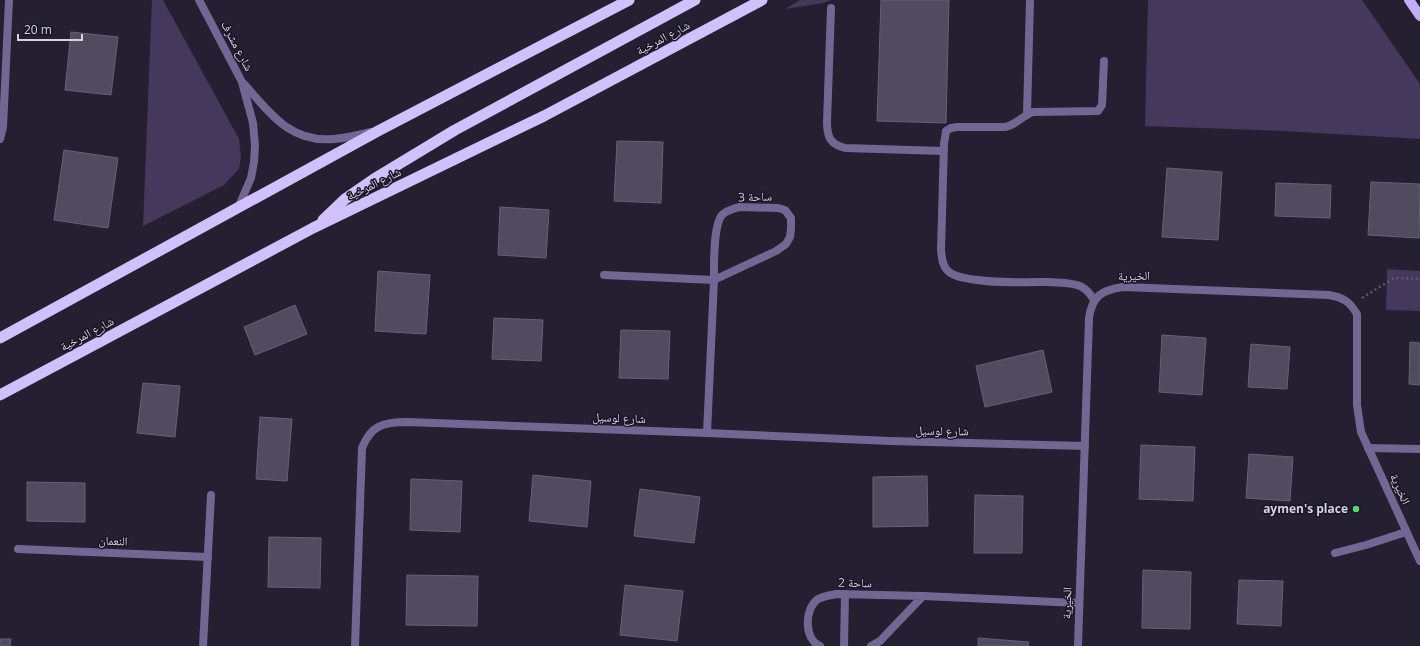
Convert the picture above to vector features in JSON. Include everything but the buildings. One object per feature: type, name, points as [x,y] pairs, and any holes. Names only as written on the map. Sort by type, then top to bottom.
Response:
[{"type":"highway","points":[[0,338],[378,131],[629,0]]},
{"type":"highway","points":[[313,228],[351,195],[414,154],[455,130],[694,0]]},
{"type":"highway","name":"شارع المرخية","points":[[0,395],[313,228],[544,116],[762,0]]},
{"type":"main road","points":[[1409,0],[1420,16]]},
{"type":"street","points":[[0,139],[3,127],[9,0]]},
{"type":"street","name":"شارع مشرف","points":[[199,0],[242,82],[253,123],[255,146],[251,178],[238,208]]},
{"type":"street","points":[[1026,114],[1030,0]]},
{"type":"street","points":[[831,8],[827,132],[831,141],[837,146],[845,148],[943,151]]},
{"type":"street","points":[[1094,300],[1090,294],[1076,285],[1060,283],[974,280],[954,276],[946,270],[942,261],[941,250],[943,151],[946,131],[950,128],[1004,128],[1012,126],[1026,114],[1042,111],[1098,110],[1102,105],[1104,61]]},
{"type":"street","name":"شارع مشرف","points":[[242,82],[270,113],[288,129],[311,139],[334,139],[378,131]]},
{"type":"street","name":"ساحة 3","points":[[604,274],[714,280],[776,251],[786,244],[790,237],[791,218],[785,210],[778,208],[739,207],[728,211],[719,221],[716,230],[714,280],[707,433]]},
{"type":"street","name":"الخيرية","points":[[1078,646],[1089,318],[1090,309],[1094,300],[1111,289],[1123,287],[1329,295],[1342,297],[1352,305],[1357,314],[1357,405],[1358,420],[1361,432],[1420,561]]},
{"type":"street","name":"شارع لوسيل","points":[[355,646],[362,448],[366,438],[380,425],[393,422],[407,422],[890,441],[1085,446]]},
{"type":"street","points":[[1368,448],[1420,449]]},
{"type":"street","points":[[203,646],[211,495]]},
{"type":"street","points":[[1335,553],[1406,532]]},
{"type":"street","name":"النعمان","points":[[18,549],[208,557]]},
{"type":"street","points":[[844,646],[845,594]]},
{"type":"street","name":"ساحة 2","points":[[820,646],[813,641],[809,635],[809,611],[818,599],[828,595],[923,596],[1079,603]]},
{"type":"street","points":[[871,646],[880,641],[923,596]]},
{"type":"path","points":[[1352,305],[1394,278],[1420,279]]},
{"type":"shaded area","points":[[152,0],[163,0],[239,139],[241,157],[239,169],[224,185],[143,226]]},
{"type":"shaded area","points":[[800,0],[831,0],[823,3],[785,9]]},
{"type":"shaded area","points":[[1148,0],[1362,0],[1420,84],[1420,139],[1284,131],[1145,126]]},
{"type":"shaded area","points":[[1387,269],[1420,271],[1420,311],[1386,310]]},
{"type":"place","name":"aymen's place","points":[[1356,509]]}]
